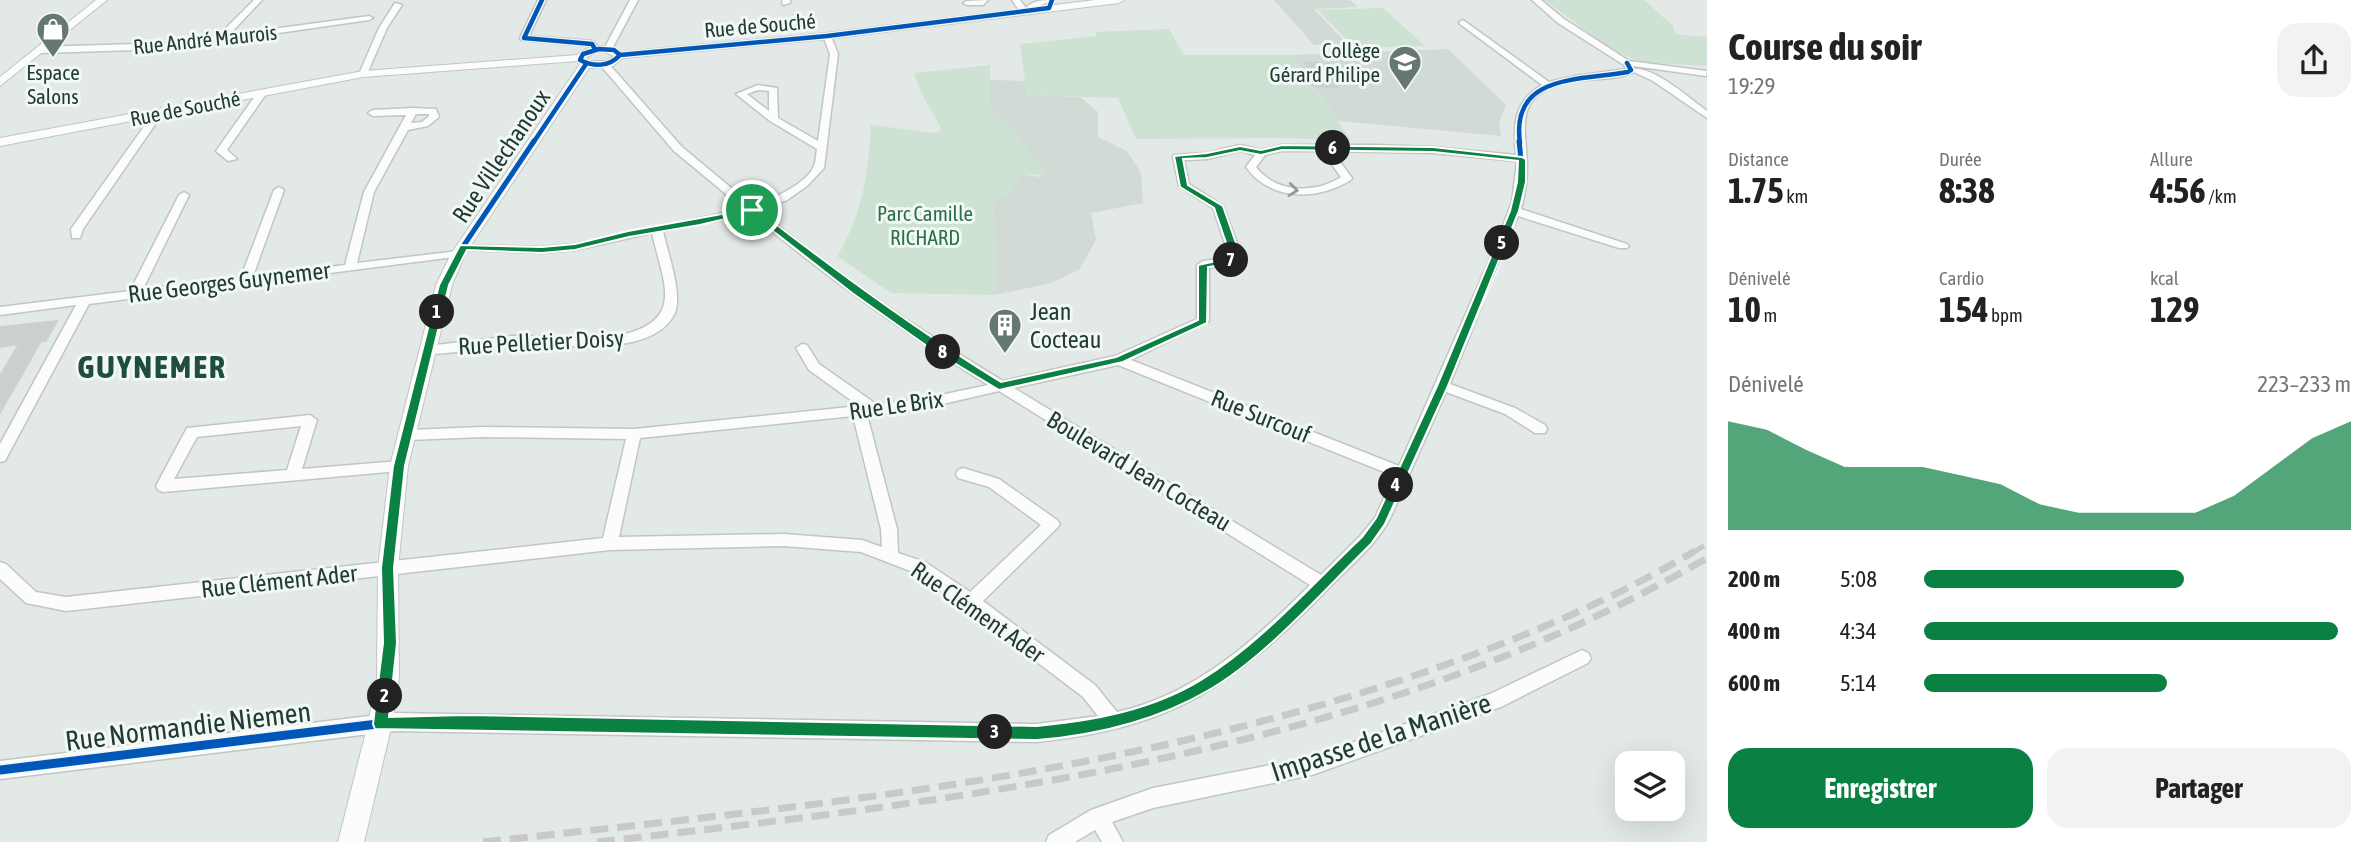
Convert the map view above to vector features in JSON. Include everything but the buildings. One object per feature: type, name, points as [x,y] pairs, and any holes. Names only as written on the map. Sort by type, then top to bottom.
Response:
[{"type":"street","points":[[0,83],[102,0]]},
{"type":"street","points":[[221,38],[258,0]]},
{"type":"street","name":"Rue André Maurois","points":[[41,50],[146,47],[369,18],[409,0]]},
{"type":"street","points":[[542,0],[524,38],[592,44],[587,57]]},
{"type":"street","points":[[587,57],[608,49],[634,0]]},
{"type":"street","points":[[967,3],[984,3],[984,0]]},
{"type":"street","points":[[1016,0],[1026,11]]},
{"type":"street","name":"Rue de Souché","points":[[620,55],[827,36],[1026,11],[1050,3],[1119,0]]},
{"type":"street","points":[[1536,0],[1560,21],[1629,67],[1656,79],[1707,115]]},
{"type":"street","points":[[363,74],[383,28],[398,5]]},
{"type":"street","points":[[369,18],[383,28]]},
{"type":"street","points":[[1463,22],[1548,86],[1576,78],[1623,73],[1629,67],[1706,73]]},
{"type":"street","points":[[657,229],[700,223],[752,210],[783,198],[819,168],[834,54],[827,36]]},
{"type":"street","points":[[587,57],[605,65],[617,60],[620,55],[608,49]]},
{"type":"street","name":"Rue de Souché","points":[[0,142],[363,74],[587,57]]},
{"type":"street","name":"Rue Villechanoux","points":[[351,841],[380,724],[390,643],[388,568],[399,466],[444,285],[461,251],[587,57]]},
{"type":"street","name":"Boulevard Jean Cocteau","points":[[605,65],[678,149],[856,291],[935,346],[1321,583]]},
{"type":"street","name":"Rue Normandie Niemen","points":[[0,770],[380,724],[466,722],[1037,733],[1085,729],[1115,722],[1175,700],[1206,685],[1250,652],[1366,540],[1381,521],[1443,386],[1514,211],[1522,182],[1517,124],[1519,117],[1531,98],[1548,86]]},
{"type":"street","points":[[232,159],[221,151],[261,94]]},
{"type":"street","points":[[350,267],[369,192],[413,111]]},
{"type":"street","points":[[373,113],[433,111],[434,117],[425,124],[406,127]]},
{"type":"street","points":[[76,236],[76,229],[158,113]]},
{"type":"street","points":[[773,119],[822,148]]},
{"type":"street","name":"Rue Le Brix","points":[[408,435],[482,432],[634,435],[917,405],[1119,359],[1203,321],[1203,265],[1231,261],[1231,243],[1218,206],[1184,187],[1178,156],[1207,156],[1240,148],[1261,153]]},
{"type":"street","points":[[1325,148],[1347,178],[1341,183],[1315,191],[1290,191],[1263,182],[1251,167],[1261,153],[1282,148],[1325,148],[1433,150],[1522,159]]},
{"type":"street","points":[[246,280],[279,190]]},
{"type":"street","points":[[135,294],[184,195]]},
{"type":"street","points":[[1514,211],[1623,246]]},
{"type":"street","name":"Rue Georges Guynemer","points":[[0,311],[461,251],[575,247],[657,229]]},
{"type":"street","name":"Rue Pelletier Doisy","points":[[427,349],[512,340],[618,341],[641,335],[658,325],[670,312],[671,299],[657,229]]},
{"type":"street","points":[[0,457],[85,300]]},
{"type":"street","points":[[802,348],[814,367],[867,410],[889,529],[890,555]]},
{"type":"street","name":"Rue Surcouf","points":[[1119,359],[1402,473]]},
{"type":"street","points":[[1443,386],[1510,411],[1540,429]]},
{"type":"street","points":[[292,476],[310,420],[192,432],[163,486],[292,476],[399,466]]},
{"type":"street","points":[[610,544],[634,435]]},
{"type":"street","points":[[962,474],[994,484],[1052,524],[971,602]]},
{"type":"street","name":"Rue Clément Ader","points":[[0,569],[32,598],[66,604],[610,544],[784,540],[862,546],[919,567],[971,602],[1089,691],[1115,722]]},
{"type":"street","name":"Impasse de la Manière","points":[[1056,842],[1098,817],[1153,798],[1312,766],[1495,701],[1582,658]]},
{"type":"street","points":[[1098,817],[1113,842]]},
{"type":"shaded area","points":[[1274,0],[1350,0],[1358,7],[1314,9],[1347,44],[1314,45]]},
{"type":"shaded area","name":"Collège Gérard Philipe","points":[[1448,49],[1506,105],[1499,122],[1501,136],[1338,121],[1291,55]]},
{"type":"shaded area","points":[[990,80],[1025,81],[1027,95],[1080,97],[1098,112],[1098,137],[1127,151],[1141,173],[1143,203],[1091,213],[1096,240],[1079,270],[1048,284],[994,295],[996,270],[993,202],[1009,193],[1021,174],[1040,177],[1008,123],[990,107]]},
{"type":"green space","points":[[1544,0],[1644,0],[1673,26],[1675,34],[1707,37],[1707,66],[1652,65],[1622,54]]},
{"type":"green space","points":[[1383,8],[1425,46],[1355,48],[1318,10]]},
{"type":"green space","points":[[1169,29],[1184,55],[1291,55],[1351,140],[1136,139],[1118,98],[1027,95],[1020,44],[1097,36],[1095,32]]},
{"type":"green space","name":"Parc Camille RICHARD","points":[[990,65],[990,107],[1008,123],[1047,175],[1021,174],[1009,193],[994,202],[994,295],[891,293],[837,256],[853,225],[863,193],[871,125],[934,133],[939,131],[941,128],[914,73]]},
{"type":"railway","points":[[1692,553],[1707,544]]},
{"type":"railway","points":[[483,842],[711,817],[938,787],[1162,745],[1273,718],[1383,686],[1464,658],[1582,610],[1695,551]]},
{"type":"railway","points":[[597,842],[883,807],[1026,785],[1168,757],[1309,722],[1446,679],[1579,624],[1707,558]]},
{"type":"cycle path","points":[[542,0],[524,38],[592,44],[595,49]]},
{"type":"cycle path","points":[[620,55],[827,36],[1049,8],[1052,0]]},
{"type":"cycle path","points":[[599,49],[614,50],[620,55],[612,62],[602,65],[580,60],[583,54],[599,49]]},
{"type":"cycle path","points":[[0,770],[394,722],[1037,733],[1103,724],[1167,704],[1206,684],[1249,653],[1309,597],[1366,540],[1381,521],[1467,330],[1514,213],[1521,179],[1522,158],[1518,125],[1523,109],[1538,91],[1549,85],[1575,78],[1628,72],[1631,70],[1627,63]]},
{"type":"cycle path","points":[[380,724],[390,643],[388,568],[393,504],[399,466],[444,285],[458,254],[586,64]]},
{"type":"place","name":"Espace Salons","points":[[53,59]]},
{"type":"place","name":"Collège Gérard Philipe","points":[[1405,92]]},
{"type":"place","name":"Jean Cocteau","points":[[1005,355]]},
{"type":"district","name":"GUYNEMER","points":[[152,366]]},
{"type":"route","points":[[1240,148],[1261,153],[1282,148],[1376,148],[1433,150],[1522,159],[1522,182],[1514,211],[1443,386],[1381,521],[1366,540],[1250,652],[1206,685],[1175,700],[1115,722],[1085,729],[1037,733],[466,722],[380,724],[390,643],[388,568],[399,466],[444,285],[463,247],[542,250],[575,247],[752,210],[856,291],[999,386],[1119,359],[1165,341],[1203,321],[1203,265],[1231,261],[1231,243],[1218,206],[1184,187],[1178,156],[1207,156],[1240,148]]}]
